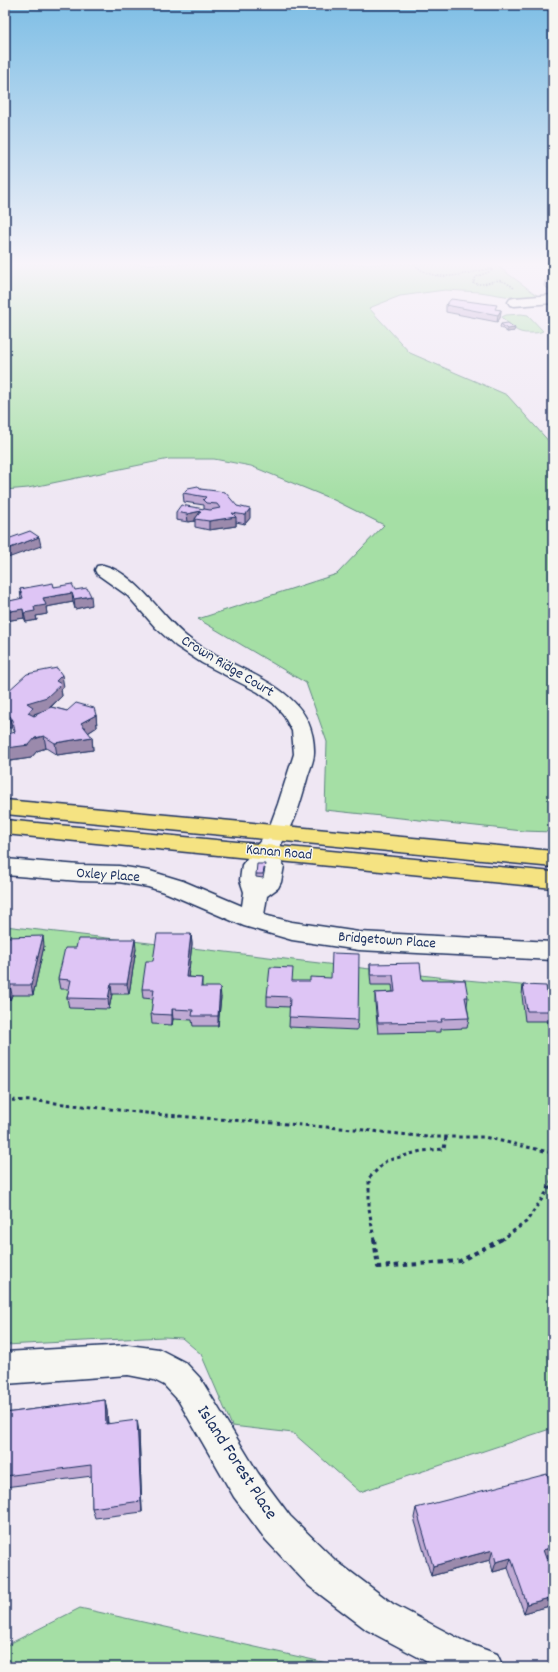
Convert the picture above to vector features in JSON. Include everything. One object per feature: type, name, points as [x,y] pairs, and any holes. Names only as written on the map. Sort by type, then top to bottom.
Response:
[{"type":"main road","name":"Kanan Road","points":[[5,807],[553,859]]},
{"type":"main road","name":"Kanan Road","points":[[5,827],[553,880]]},
{"type":"street","name":"Crown Ridge Court","points":[[103,570],[134,592],[162,624],[182,642],[209,659],[265,688],[280,699],[292,712],[302,730],[304,754],[289,804],[278,833],[265,851]]},
{"type":"street","points":[[252,920],[256,892],[270,882],[273,866],[265,851]]},
{"type":"street","name":"Oxley Place","points":[[5,867],[80,873],[119,874],[150,879],[175,887],[252,920]]},
{"type":"street","name":"Bridgetown Place","points":[[252,920],[292,931],[359,941],[553,951]]},
{"type":"street","name":"Island Forest Place","points":[[5,1368],[128,1360],[158,1365],[175,1374],[189,1389],[246,1485],[278,1528],[322,1573],[380,1617],[460,1659],[484,1667]]},
{"type":"path","points":[[5,1100],[36,1101],[164,1115],[427,1136],[484,1137],[553,1153]]},
{"type":"path","points":[[446,1137],[444,1149],[421,1151],[386,1161],[369,1178],[369,1208],[378,1267],[460,1261],[495,1244],[526,1222],[548,1190],[553,1177]]},
{"type":"green space","points":[[5,342],[400,342],[410,353],[507,395],[553,446],[553,832],[523,831],[325,810],[327,742],[306,683],[198,619],[337,574],[384,525],[334,500],[251,466],[214,459],[169,459],[28,488],[5,490]]},
{"type":"green space","points":[[5,926],[455,979],[553,988],[553,1428],[360,1492],[293,1433],[232,1426],[201,1354],[182,1338],[164,1337],[5,1345]]},
{"type":"green space","points":[[80,1608],[345,1667],[5,1667],[5,1646]]},
{"type":"building","points":[[198,486],[200,489],[225,492],[237,506],[250,509],[245,515],[232,513],[236,517],[209,521],[195,519],[201,511],[187,514],[176,512],[181,505],[210,510],[220,508],[217,504],[206,503],[203,500],[206,497],[183,493],[188,488]]},
{"type":"building","points":[[30,531],[39,537],[5,550],[5,540]]},
{"type":"building","points":[[53,583],[54,587],[72,584],[75,590],[87,588],[91,596],[74,599],[72,593],[43,598],[46,605],[34,607],[35,611],[24,613],[23,609],[5,612],[5,602],[23,598],[20,589]]},
{"type":"building","points":[[57,668],[62,675],[56,681],[61,684],[47,697],[27,703],[33,707],[28,713],[34,716],[51,707],[67,711],[76,703],[94,708],[96,715],[81,723],[92,737],[55,743],[44,736],[35,738],[29,745],[7,748],[5,735],[15,732],[13,720],[9,715],[5,716],[5,697],[8,697],[7,692],[27,674]]},
{"type":"building","points":[[257,864],[265,864],[263,874],[256,874]]},
{"type":"building","points":[[157,934],[191,934],[186,977],[202,978],[201,987],[220,987],[218,1016],[192,1016],[193,1010],[172,1009],[172,1015],[151,1014],[154,989],[142,989],[146,961],[153,961]]},
{"type":"building","points":[[43,936],[31,985],[10,985],[8,990],[5,990],[5,937]]},
{"type":"building","points":[[78,939],[135,939],[127,984],[111,984],[108,999],[67,998],[71,980],[58,979],[65,948],[76,948]]},
{"type":"building","points":[[332,953],[359,954],[358,1020],[289,1017],[290,997],[267,996],[270,967],[293,968],[292,981],[310,981],[310,977],[331,978]]},
{"type":"building","points":[[420,963],[422,980],[465,980],[468,997],[465,997],[469,1018],[441,1019],[442,1022],[378,1023],[375,993],[395,992],[393,975],[371,975],[370,964]]},
{"type":"building","points":[[523,985],[546,986],[547,993],[553,993],[553,1032],[550,1011],[527,1011]]},
{"type":"building","points":[[105,1400],[106,1424],[137,1420],[141,1501],[92,1508],[91,1465],[5,1476],[5,1413]]},
{"type":"building","points":[[547,1474],[553,1490],[553,1547],[543,1550],[553,1577],[553,1597],[527,1604],[511,1558],[496,1562],[493,1550],[433,1566],[416,1508]]}]
